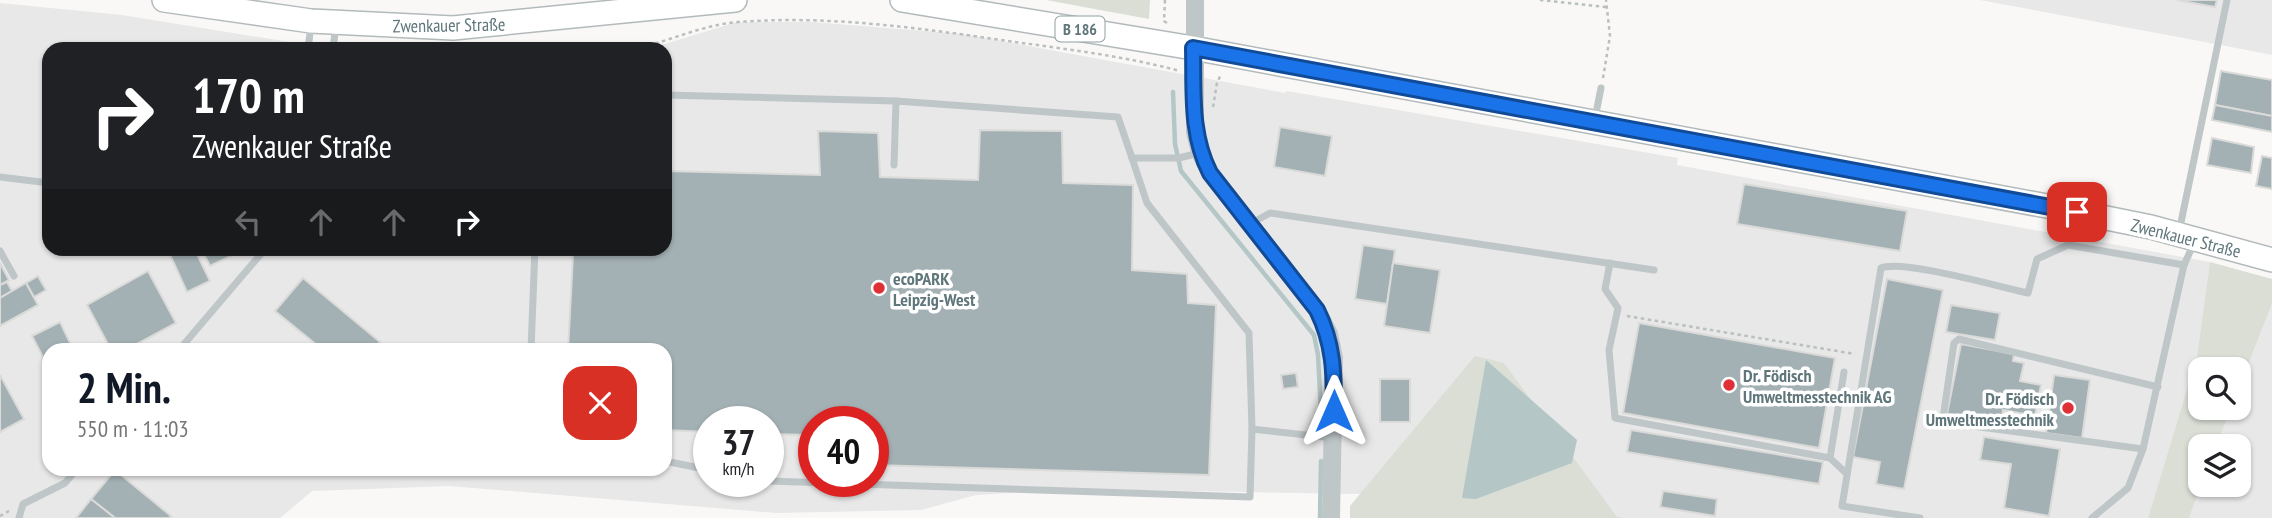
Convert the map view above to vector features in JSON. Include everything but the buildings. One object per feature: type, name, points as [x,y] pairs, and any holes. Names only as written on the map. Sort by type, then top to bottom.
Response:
[{"type":"main road","name":"Zwenkauer Straße","points":[[164,0],[311,21],[453,28],[735,0]]},
{"type":"main road","name":"Zwenkauer Straße","points":[[902,0],[1193,48],[2052,207],[2187,237],[2272,260]]},
{"type":"street","points":[[1195,0],[1193,75],[1195,132],[1199,152],[1210,173],[1317,310],[1329,334],[1334,358],[1331,518]]},
{"type":"lane","points":[[2092,518],[2128,488],[2143,449],[2185,265],[2187,237],[2227,0]]},
{"type":"lane","points":[[309,42],[311,21]]},
{"type":"lane","points":[[334,42],[336,23]]},
{"type":"lane","points":[[1594,124],[1601,88]]},
{"type":"lane","points":[[672,95],[895,101],[1118,117],[1147,203],[1249,333],[1251,496],[784,481]]},
{"type":"lane","points":[[894,165],[895,101]]},
{"type":"lane","points":[[1132,158],[1179,158],[1199,152]]},
{"type":"lane","points":[[0,177],[42,182]]},
{"type":"lane","points":[[1249,225],[1270,213],[1654,270]]},
{"type":"lane","points":[[1920,518],[1842,506],[1881,268],[1889,265],[2028,293],[2037,259],[2068,245],[2185,265]]},
{"type":"lane","points":[[0,251],[15,276]]},
{"type":"lane","points":[[185,343],[259,256]]},
{"type":"lane","points":[[531,343],[535,256]]},
{"type":"lane","points":[[1610,263],[1605,289],[1618,308],[1609,350],[1615,418],[1830,458],[1847,474]]},
{"type":"lane","points":[[2143,449],[1950,423],[1943,418],[1954,343],[1959,339],[2019,351],[2066,367],[2123,376],[2158,387]]},
{"type":"lane","points":[[1830,458],[1844,372]]},
{"type":"lane","points":[[1252,429],[1334,438]]},
{"type":"lane","points":[[672,462],[693,467]]},
{"type":"lane","points":[[19,518],[23,504],[65,483],[71,476]]},
{"type":"path","points":[[1164,21],[1165,0]]},
{"type":"path","points":[[1540,0],[1606,7]]},
{"type":"path","points":[[1601,88],[1609,36],[1606,0]]},
{"type":"path","points":[[661,42],[737,22],[822,22],[907,27],[1081,51],[1193,75]]},
{"type":"path","points":[[1617,314],[1867,356]]},
{"type":"shaded area","points":[[1046,0],[1150,0],[1149,19]]},
{"type":"shaded area","points":[[1980,0],[2272,0],[2272,55],[2221,45]]},
{"type":"shaded area","points":[[0,3],[122,15],[289,42],[42,42],[42,256],[672,256],[671,42],[737,22],[811,22],[963,34],[1285,93],[1287,91],[1678,158],[1677,165],[2210,262],[2197,356],[2188,357],[2188,386],[2148,518],[1626,518],[1361,494],[1078,489],[976,495],[921,510],[776,513],[449,486],[312,491],[280,518],[0,518]]},
{"type":"shaded area","points":[[2210,262],[2272,279],[2272,304],[2251,357],[2197,356]]},
{"type":"shaded area","points":[[2272,304],[2272,518],[2189,518],[2197,497],[2251,497],[2251,434],[2221,434],[2226,420],[2251,420],[2251,357]]},
{"type":"shaded area","points":[[1475,356],[1504,363],[1617,517],[1626,518],[1350,518],[1350,506]]},
{"type":"shaded area","points":[[1486,360],[1577,440],[1572,463],[1476,499],[1462,498]]},
{"type":"shaded area","points":[[2188,386],[2188,420],[2226,420],[2221,434],[2188,434],[2188,497],[2197,497],[2189,518],[2148,518]]},
{"type":"waterway","points":[[1173,92],[1175,144],[1181,171],[1314,335],[1318,355],[1321,412]]},
{"type":"waterway","points":[[1320,518],[1321,461]]},
{"type":"place","name":"ecoPARK Leipzig-West","points":[[879,288]]},
{"type":"place","name":"Dr. Födisch Umweltmesstechnik AG","points":[[1729,385]]},
{"type":"place","name":"Dr. Födisch Umweltmesstechnik","points":[[2068,408]]},
{"type":"route","points":[[1334,411],[1334,358],[1329,334],[1317,310],[1210,173],[1199,152],[1195,132],[1193,48],[2077,212]]}]
